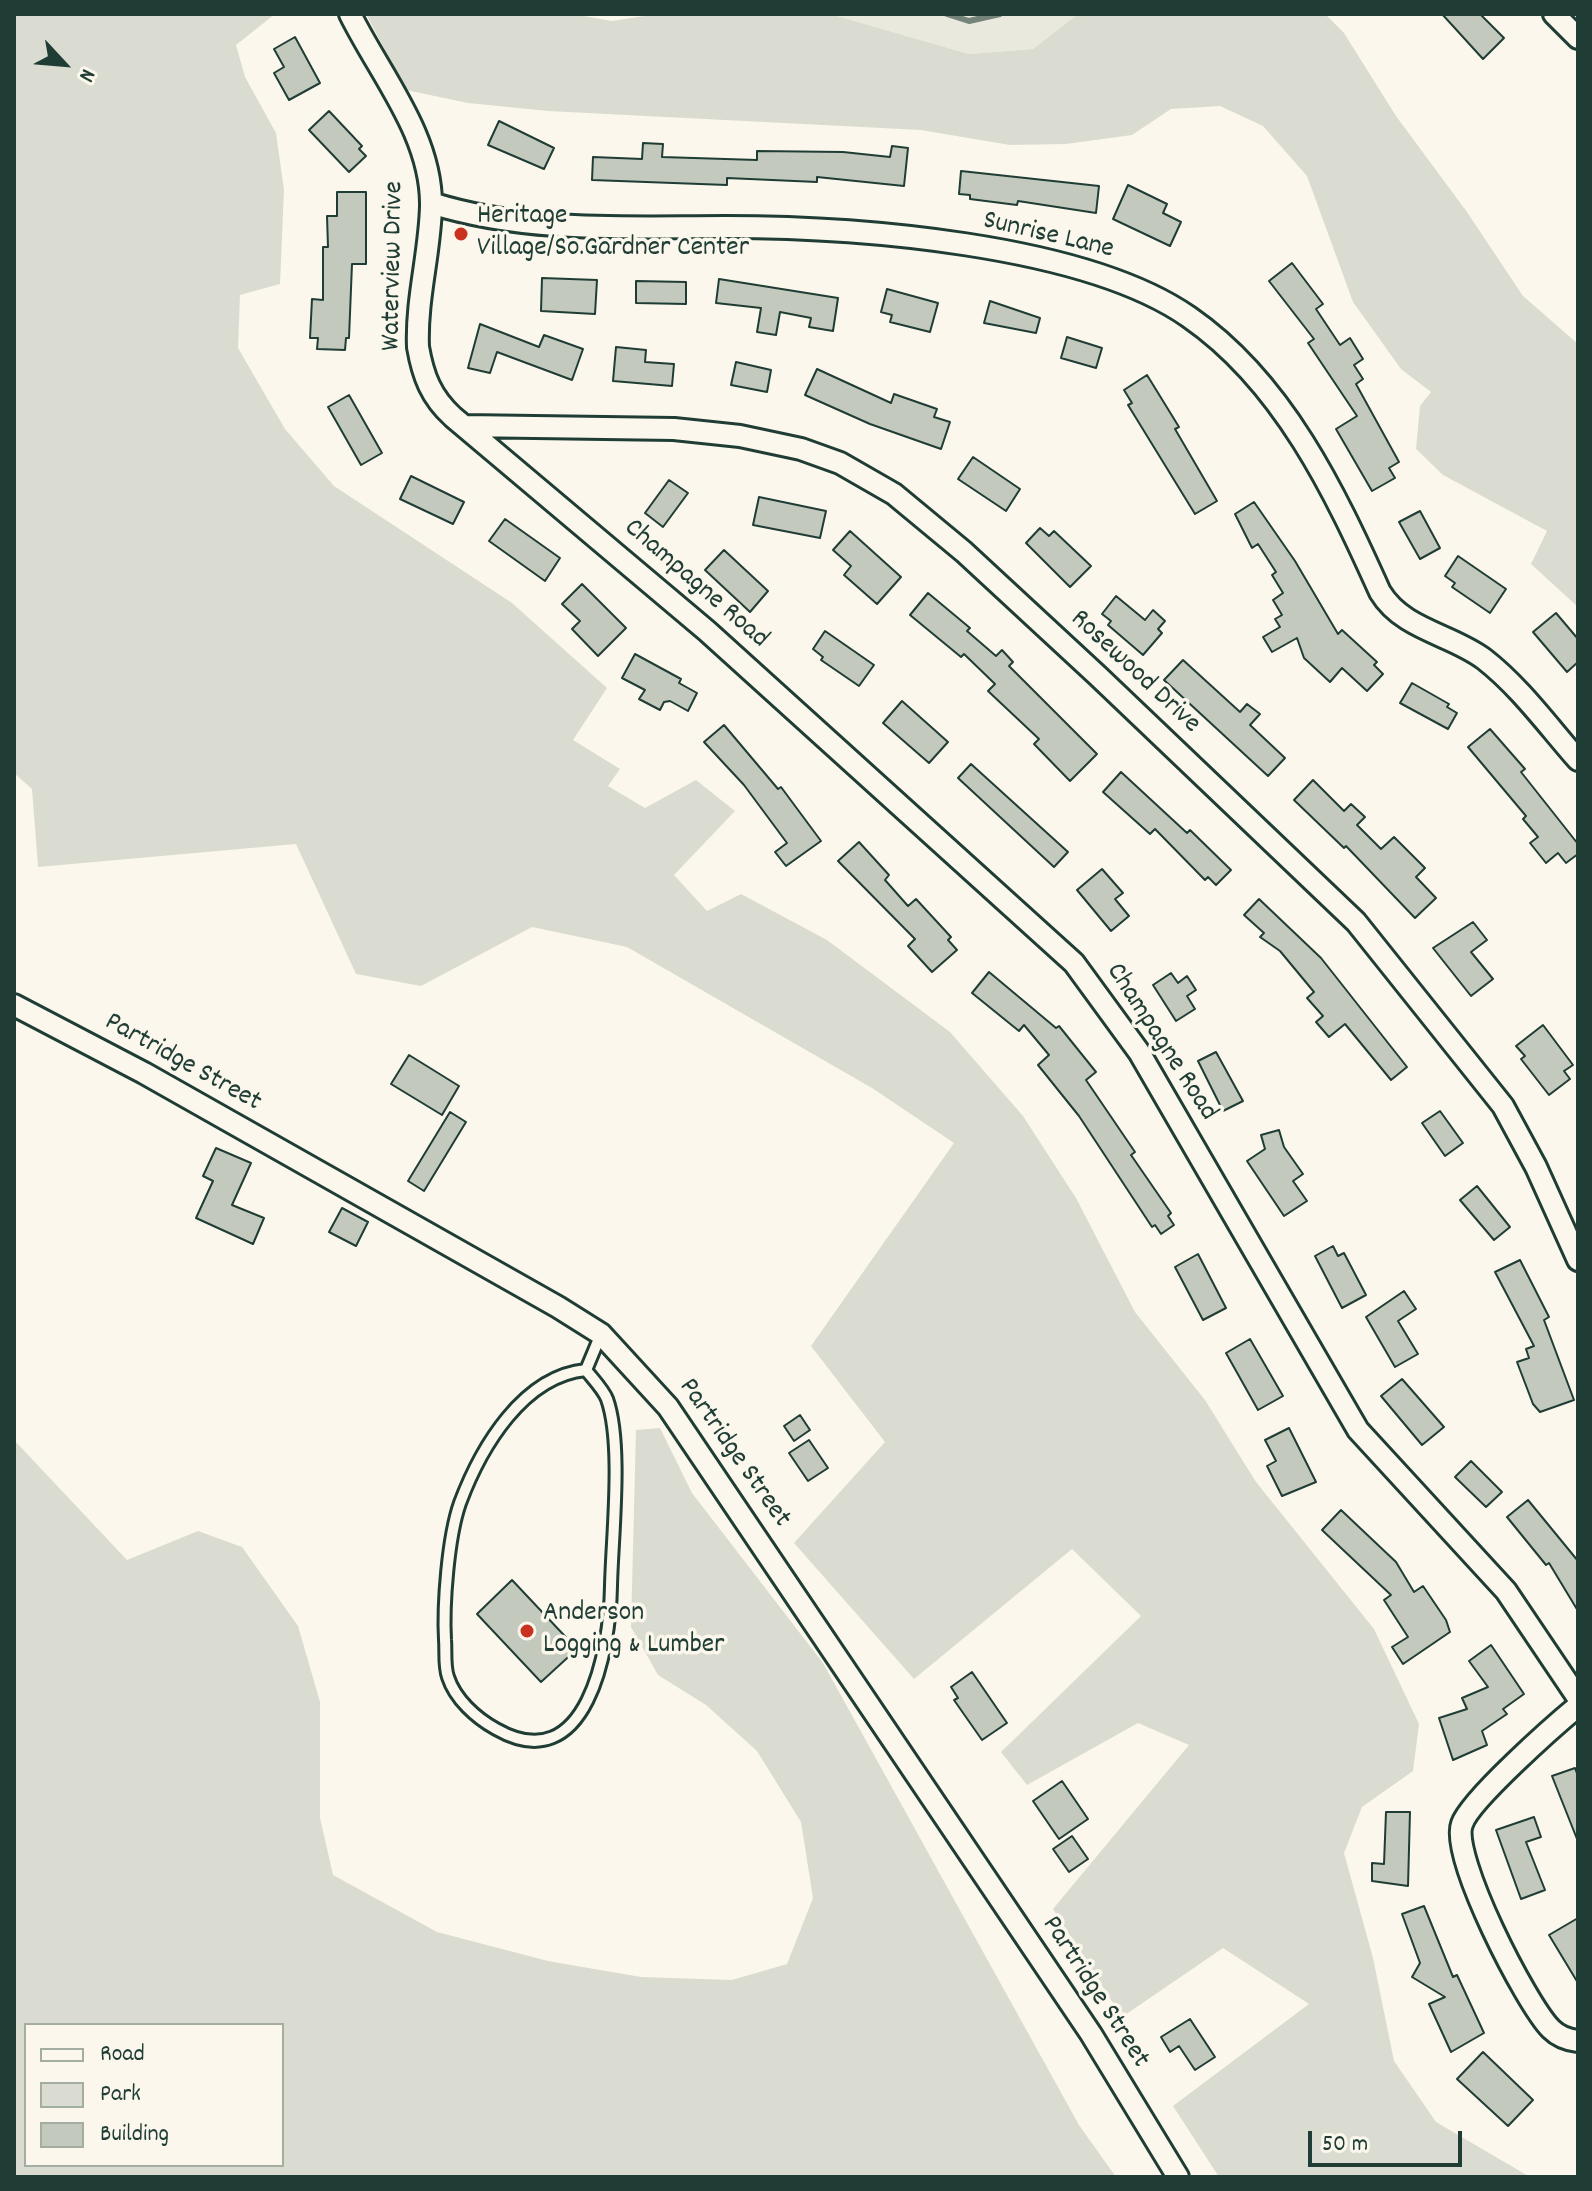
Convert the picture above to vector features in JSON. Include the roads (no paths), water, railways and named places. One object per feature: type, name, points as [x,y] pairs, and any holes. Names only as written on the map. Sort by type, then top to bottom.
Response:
[{"type":"street","name":"Waterview Drive","points":[[350,14],[416,136],[425,164],[431,203],[418,347],[429,388],[443,408],[465,426]]},
{"type":"street","points":[[1554,14],[1578,38]]},
{"type":"street","name":"Sunrise Lane","points":[[431,203],[475,217],[533,224],[780,227],[946,243],[1073,266],[1160,299],[1210,334],[1259,382],[1284,415],[1336,496],[1380,592],[1390,605],[1411,622],[1465,647],[1493,667],[1578,760]]},
{"type":"street","name":"Rosewood Drive","points":[[465,426],[674,429],[740,436],[801,449],[840,463],[894,494],[1064,645],[1356,922],[1503,1106],[1536,1167],[1578,1260]]},
{"type":"street","name":"Champagne Road","points":[[465,426],[707,631],[1074,963],[1139,1052],[1358,1430],[1506,1591],[1578,1698]]},
{"type":"street","name":"Partridge Street","points":[[14,1005],[144,1073],[601,1334],[668,1407],[765,1546],[1091,2034],[1178,2177]]},
{"type":"street","points":[[1578,1706],[1539,1740],[1477,1804],[1463,1821],[1460,1833],[1461,1855],[1470,1883],[1537,2009],[1554,2031],[1578,2041]]},
{"type":"lane","points":[[586,1370],[601,1334]]},
{"type":"lane","points":[[586,1370],[607,1399],[614,1449],[610,1617],[602,1664],[583,1710],[568,1729],[539,1741],[508,1736],[474,1716],[448,1677],[443,1609],[460,1504],[488,1450],[517,1404],[541,1383],[563,1372],[586,1370]]},
{"type":"waterway","points":[[947,14],[969,21],[1000,14]]},
{"type":"place","name":"Heritage Village/So.Gardner Center","points":[[461,234]]},
{"type":"place","name":"Anderson Logging & Lumber","points":[[527,1631]]}]
